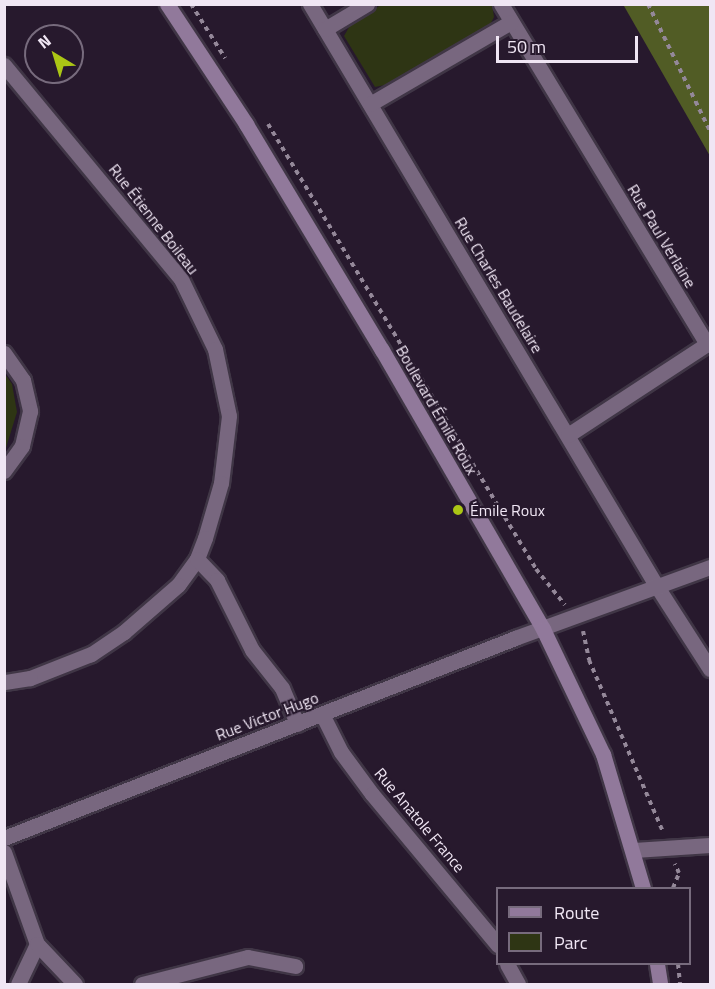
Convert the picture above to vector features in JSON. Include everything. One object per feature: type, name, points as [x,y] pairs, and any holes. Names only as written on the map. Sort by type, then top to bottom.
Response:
[{"type":"main road","name":"Boulevard Émile Roux","points":[[167,4],[246,124],[376,340],[543,629],[603,754],[634,850],[643,887]]},
{"type":"main road","points":[[657,965],[660,984]]},
{"type":"street","name":"Rue Charles Baudelaire","points":[[310,4],[656,585],[711,669]]},
{"type":"street","points":[[325,29],[367,4]]},
{"type":"street","name":"Rue Paul Verlaine","points":[[501,4],[709,341],[568,435]]},
{"type":"street","points":[[370,104],[511,22]]},
{"type":"street","name":"Rue Étienne Boileau","points":[[4,65],[182,279],[215,349],[229,416],[221,483],[197,559],[178,585],[124,633],[91,654],[30,678],[4,682]]},
{"type":"street","points":[[4,353],[23,380],[30,411],[22,446],[4,471]]},
{"type":"street","points":[[197,559],[217,580],[252,650],[282,688],[297,724]]},
{"type":"street","points":[[543,629],[656,585],[711,567]]},
{"type":"street","name":"Rue Victor Hugo","points":[[4,838],[543,629]]},
{"type":"street","name":"Rue Anatole France","points":[[322,714],[340,752],[372,794],[496,943]]},
{"type":"street","points":[[634,850],[711,845]]},
{"type":"street","points":[[4,852],[37,944],[75,984]]},
{"type":"street","points":[[18,984],[37,944]]},
{"type":"street","points":[[142,984],[248,957],[296,966]]},
{"type":"street","points":[[508,965],[518,984]]},
{"type":"path","points":[[648,4],[711,131]]},
{"type":"path","points":[[678,965],[680,984]]},
{"type":"green space","points":[[492,4],[494,17],[488,29],[390,84],[375,87],[344,36],[352,22],[381,5]]},
{"type":"green space","points":[[710,5],[710,156],[624,6]]},
{"type":"green space","points":[[5,374],[12,384],[17,412],[5,451]]},
{"type":"place","name":"Émile Roux","points":[[458,510]]}]
